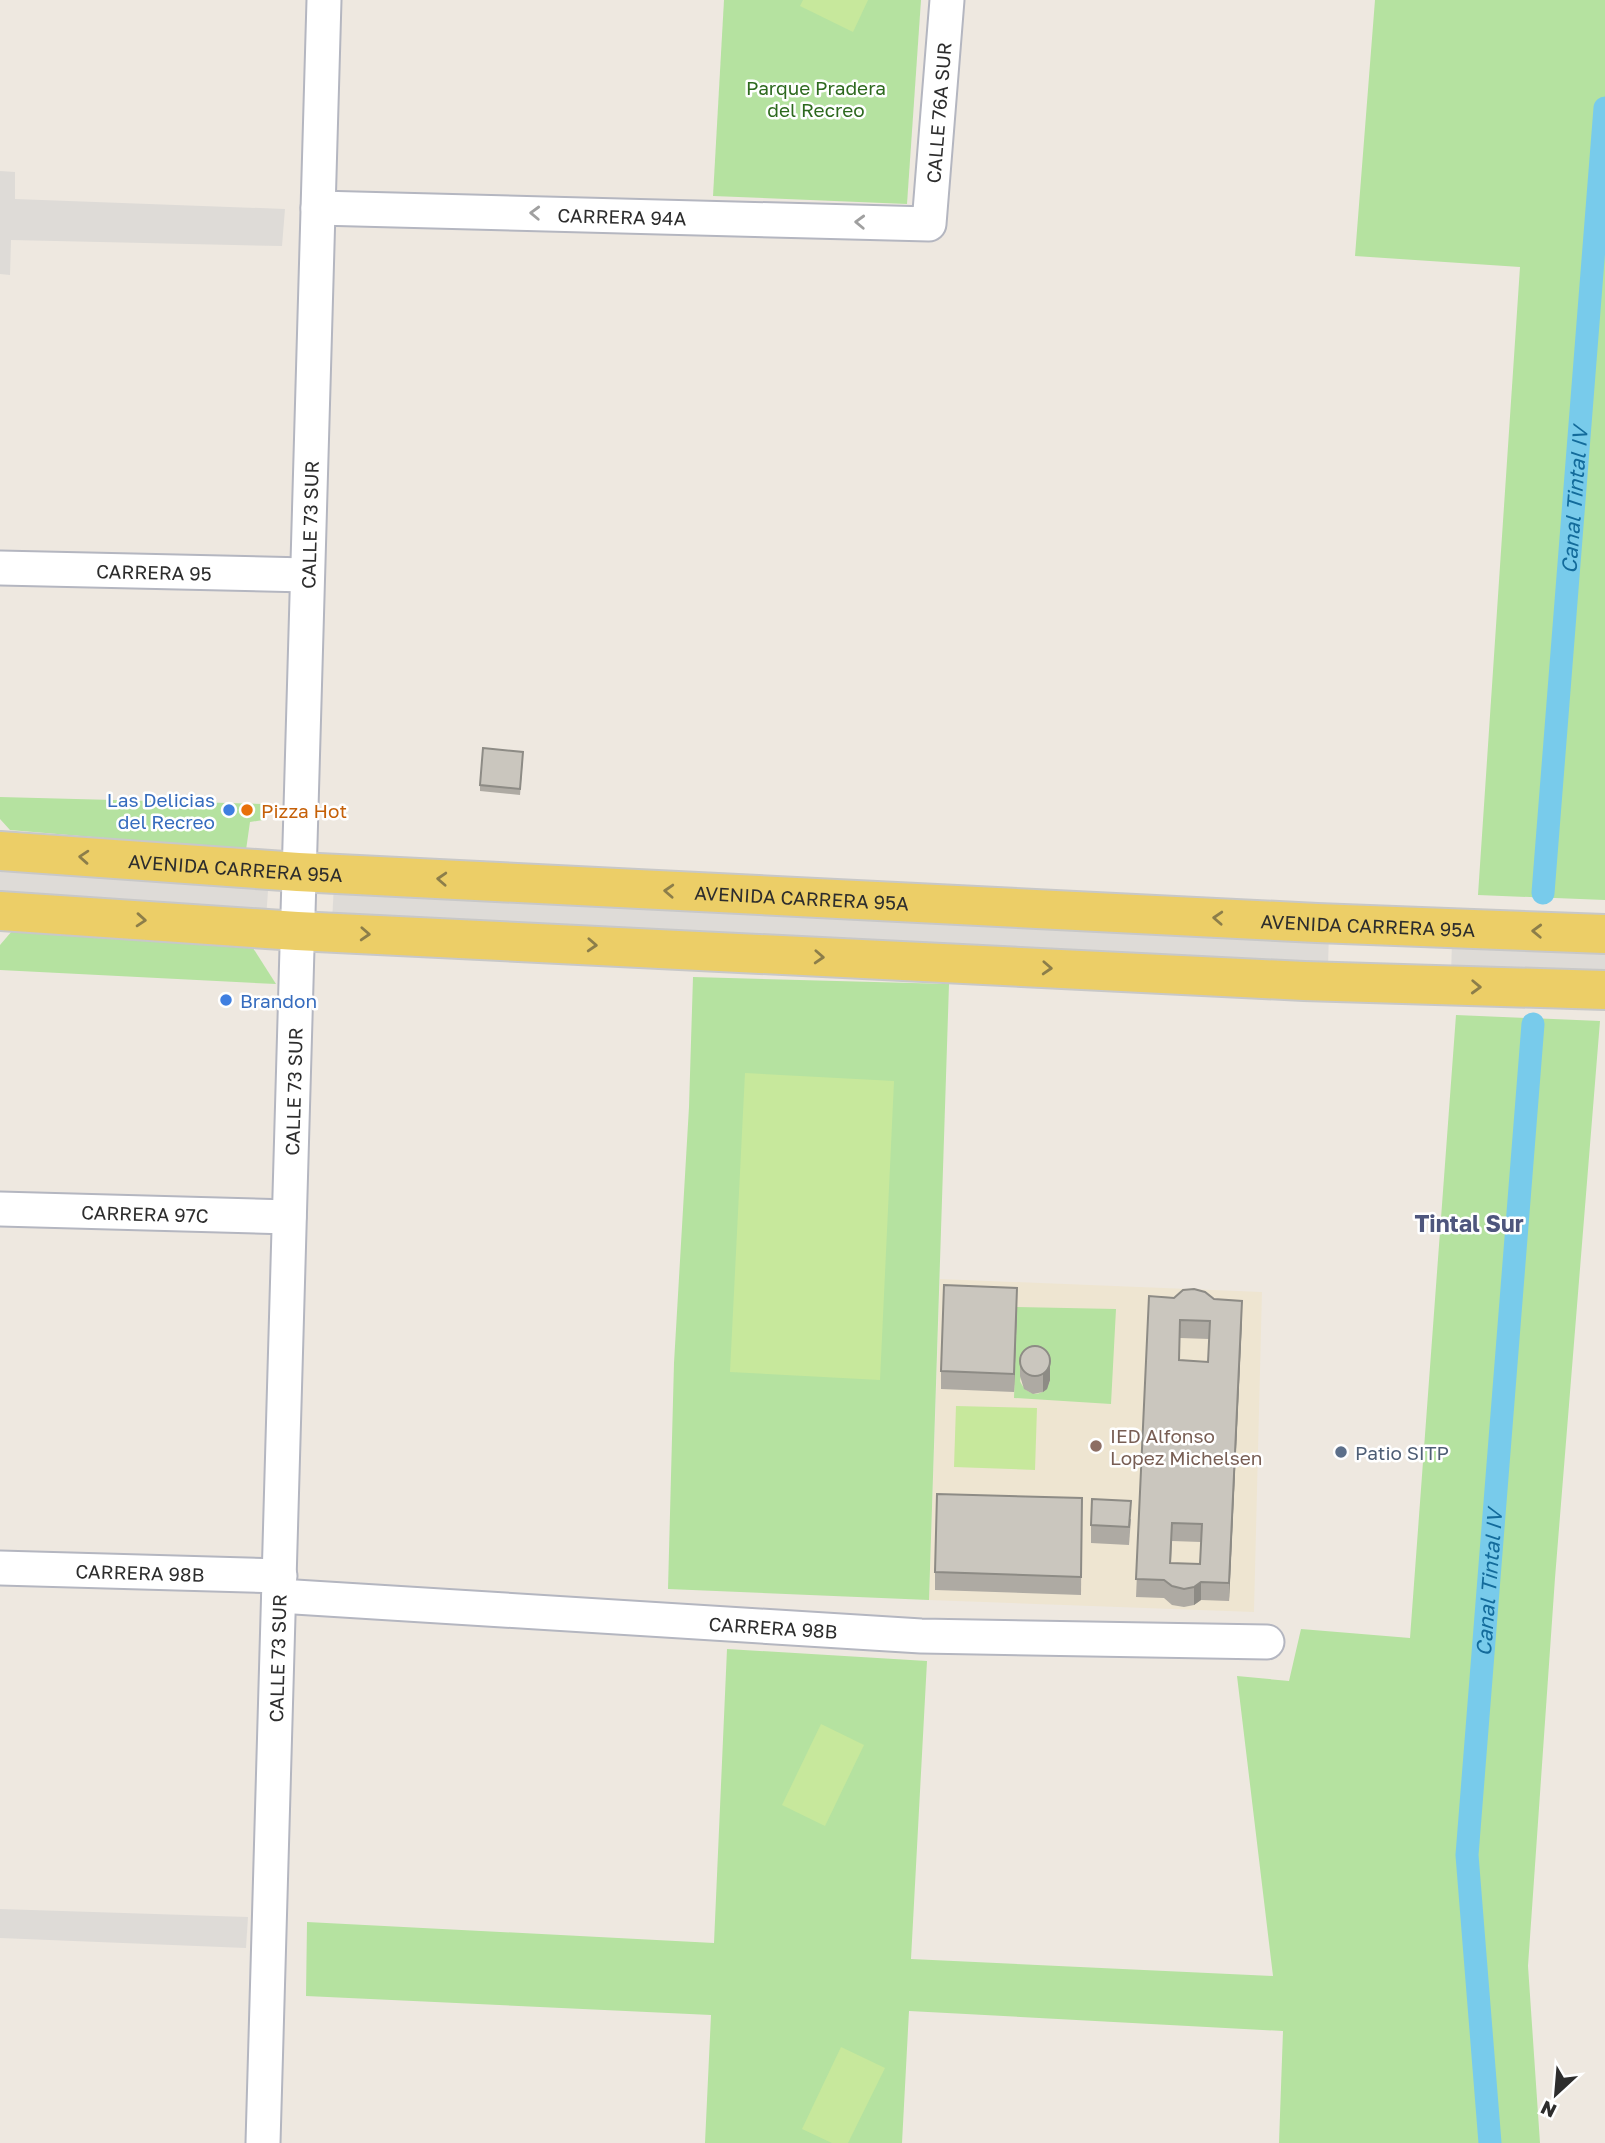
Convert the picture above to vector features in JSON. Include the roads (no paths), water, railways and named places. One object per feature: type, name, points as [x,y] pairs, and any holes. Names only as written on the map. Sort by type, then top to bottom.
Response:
[{"type":"main road","name":"AVENIDA CARRERA 95A","points":[[0,852],[298,872],[1432,928],[1605,934]]},
{"type":"main road","points":[[0,911],[297,931],[1334,982],[1605,990]]},
{"type":"main road","points":[[1334,982],[1348,962],[1350,948],[1345,934],[1335,923]]},
{"type":"main road","points":[[1427,985],[1419,975],[1414,960],[1422,936],[1432,928]]},
{"type":"street","name":"CALLE 73 SUR","points":[[263,2143],[324,0]]},
{"type":"street","name":"CALLE 76A SUR","points":[[929,224],[947,0]]},
{"type":"street","name":"CARRERA 94A","points":[[318,208],[929,224]]},
{"type":"street","name":"CARRERA 95","points":[[0,568],[307,575]]},
{"type":"street","name":"CARRERA 97C","points":[[0,1209],[289,1217]]},
{"type":"street","name":"CARRERA 98B","points":[[0,1568],[279,1586],[921,1636],[1267,1642]]},
{"type":"waterway","name":"Canal Tintal IV","points":[[1543,893],[1605,108]]},
{"type":"waterway","name":"Canal Tintal IV","points":[[1490,2143],[1467,1855],[1533,1024]]},
{"type":"place","name":"Las Delicias del Recreo","points":[[229,810]]},
{"type":"place","name":"Pizza Hot","points":[[247,810]]},
{"type":"place","name":"Brandon","points":[[226,1000]]},
{"type":"place","name":"IED Alfonso Lopez Michelsen","points":[[1096,1446]]},
{"type":"place","name":"Patio SITP","points":[[1341,1452]]},
{"type":"district","name":"Tintal Sur","points":[[1469,1223]]},
{"type":"park label","name":"Parque Pradera del Recreo","points":[[816,98]]}]
